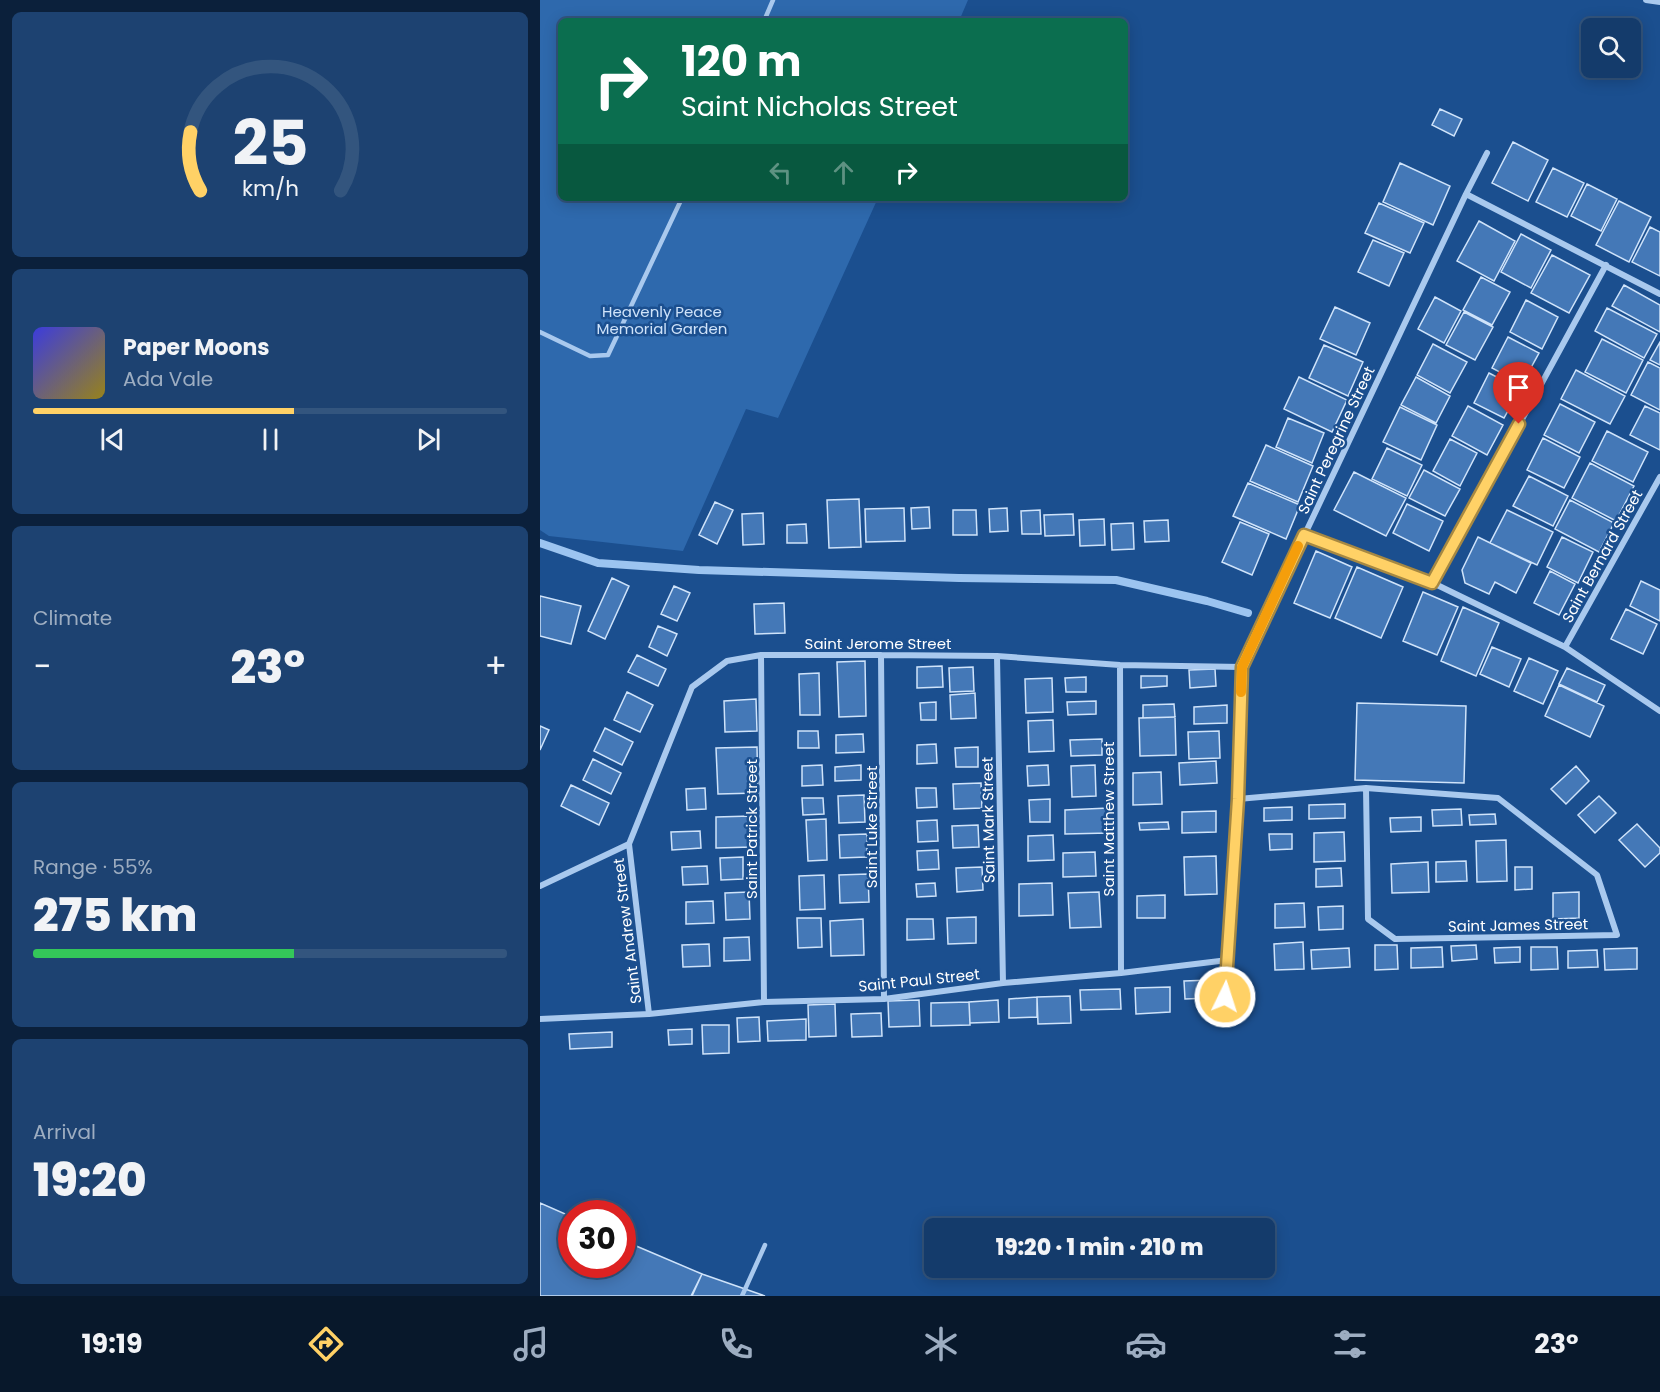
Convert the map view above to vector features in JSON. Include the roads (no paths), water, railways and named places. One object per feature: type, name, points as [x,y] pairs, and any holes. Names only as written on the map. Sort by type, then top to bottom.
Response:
[{"type":"street","points":[[1646,0],[1660,2]]},
{"type":"street","name":"Saint Peregrine Street","points":[[1225,997],[1238,799],[1242,667],[1487,153]]},
{"type":"street","points":[[1466,194],[1660,294]]},
{"type":"street","points":[[1432,583],[1606,265]]},
{"type":"street","name":"Saint Bernard Street","points":[[1565,647],[1660,477]]},
{"type":"street","points":[[1304,535],[1432,583],[1565,647],[1660,711]]},
{"type":"street","name":"Saint Jerome Street","points":[[629,844],[692,687],[727,661],[761,655],[881,655],[997,657],[1120,665],[1242,667]]},
{"type":"street","name":"Saint Patrick Street","points":[[761,655],[764,1002]]},
{"type":"street","name":"Saint Luke Street","points":[[881,655],[884,999]]},
{"type":"street","name":"Saint Mark Street","points":[[997,657],[1003,983]]},
{"type":"street","name":"Saint Matthew Street","points":[[1120,665],[1121,973]]},
{"type":"street","points":[[1238,799],[1366,788]]},
{"type":"street","name":"Saint James Street","points":[[1366,788],[1498,798],[1597,875],[1617,935],[1395,939],[1368,919],[1366,788]]},
{"type":"street","points":[[540,886],[629,844]]},
{"type":"street","name":"Saint Andrew Street","points":[[629,844],[649,1014]]},
{"type":"street","name":"Saint Paul Street","points":[[540,1019],[649,1014],[764,1002],[884,999],[1003,983],[1121,973],[1228,960]]},
{"type":"lane","points":[[765,18],[773,0]]},
{"type":"lane","points":[[540,332],[590,356],[608,355],[681,201]]},
{"type":"lane","points":[[742,1296],[765,1245]]},
{"type":"waterway","points":[[540,543],[598,563],[699,570],[1116,580],[1248,613]]},
{"type":"park label","name":"Heavenly Peace Memorial Garden","points":[[662,320]]}]
